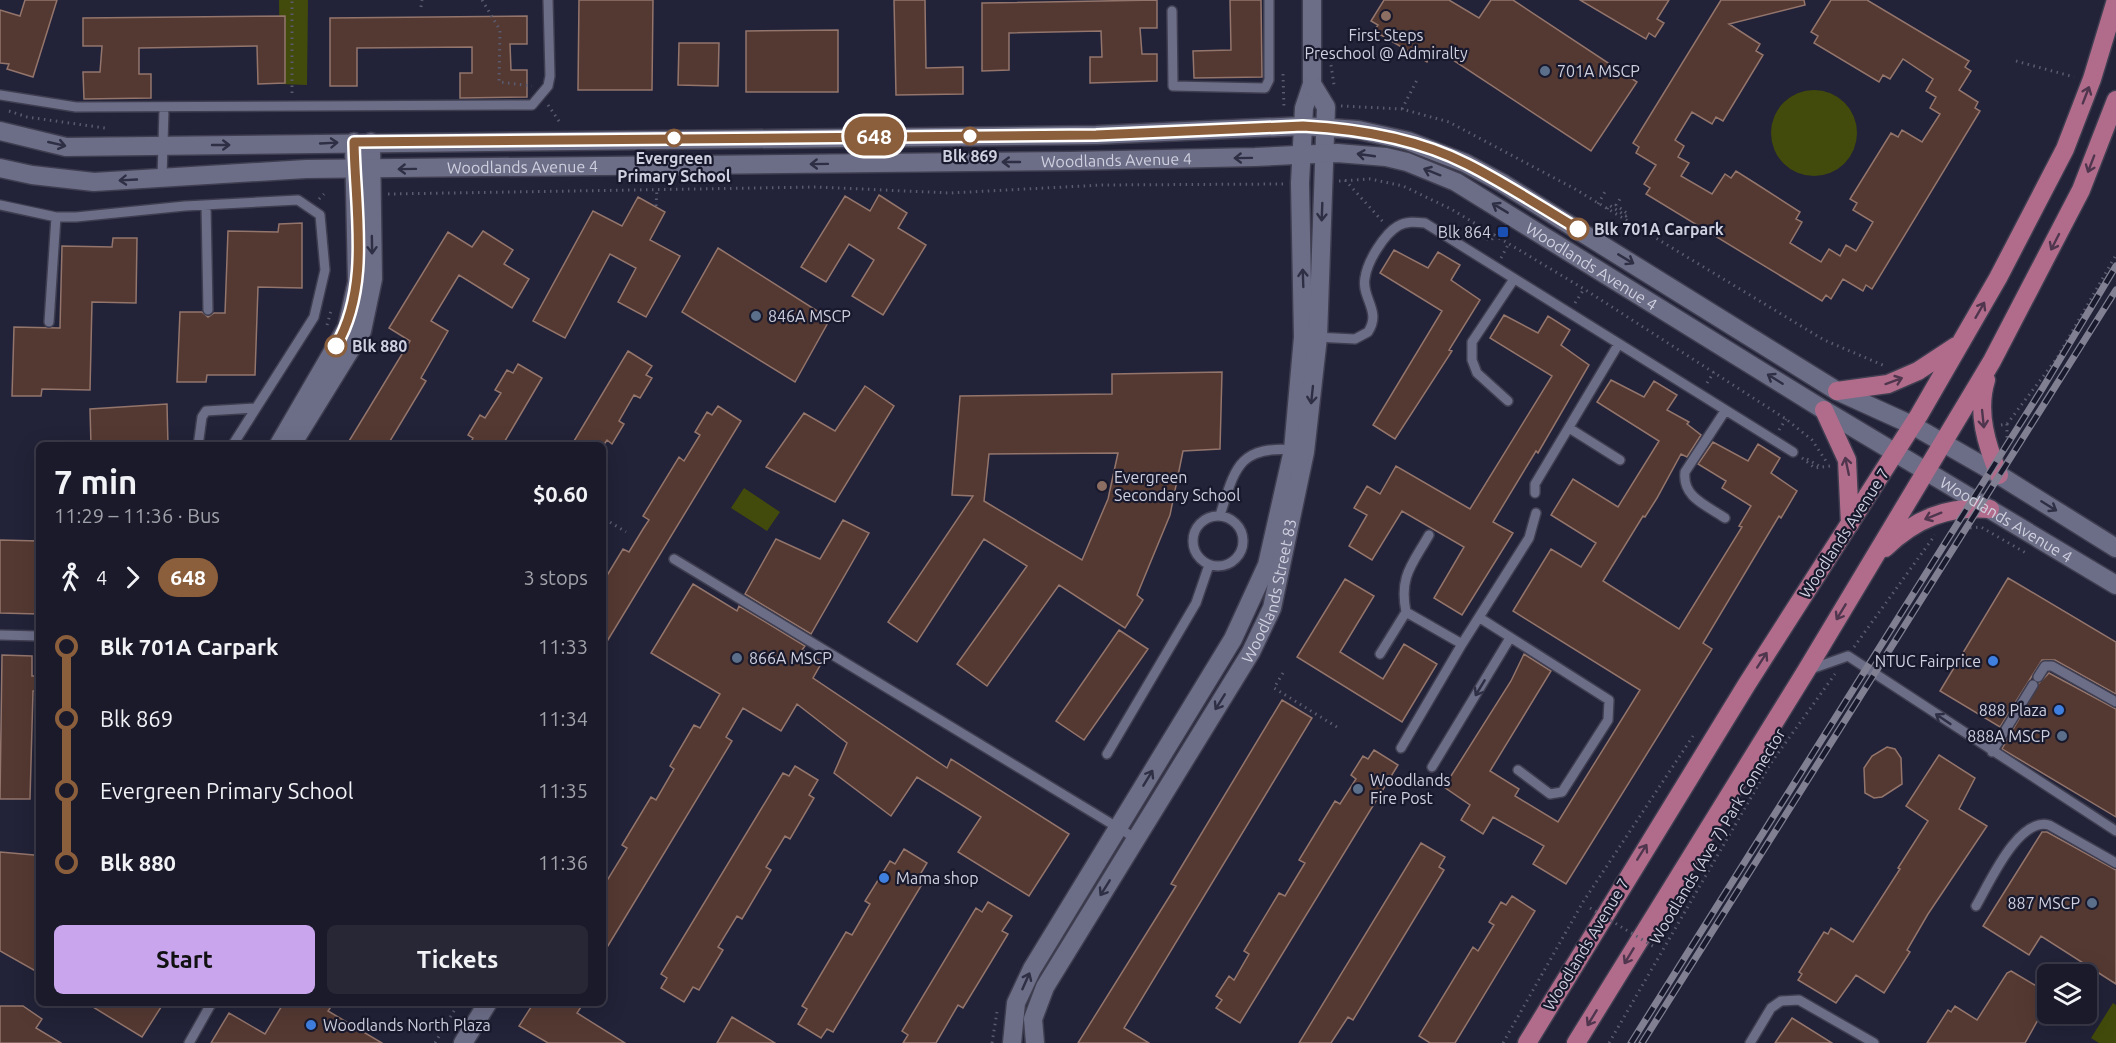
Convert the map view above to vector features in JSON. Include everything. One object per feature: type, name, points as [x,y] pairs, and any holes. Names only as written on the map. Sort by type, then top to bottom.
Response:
[{"type":"main road","points":[[1311,0],[1312,84]]},
{"type":"main road","name":"Woodlands Avenue 7","points":[[1527,1043],[1728,713],[1850,524],[1962,342],[2065,149],[2092,79],[2116,0]]},
{"type":"main road","name":"Woodlands Street 83","points":[[1311,337],[1302,155],[1304,108],[1312,84]]},
{"type":"main road","name":"Woodlands Street 83","points":[[1035,1043],[1034,1019],[1045,987],[1251,652],[1272,608],[1299,451],[1311,337],[1326,127],[1326,107],[1312,84]]},
{"type":"main road","points":[[1576,1043],[1806,671],[1992,362],[2081,190],[2116,100]]},
{"type":"main road","name":"Woodlands Avenue 4","points":[[0,131],[66,147],[1096,135],[1303,126],[1358,130],[1408,141],[1465,163],[1723,318],[1837,391],[1912,425],[1944,443],[2116,548]]},
{"type":"main road","points":[[280,442],[347,327],[357,282],[363,142]]},
{"type":"main road","name":"Woodlands Avenue 4","points":[[0,168],[32,176],[94,182],[306,169],[1070,161],[1355,153],[1386,157],[1407,162],[1456,182],[1824,410],[1928,469],[2116,585]]},
{"type":"main road","points":[[293,442],[362,331],[373,279],[362,169]]},
{"type":"main road","points":[[1837,391],[1887,384],[1918,371],[1962,342]]},
{"type":"main road","points":[[1992,362],[1984,387],[1982,408],[1988,447],[1999,475]]},
{"type":"main road","points":[[1824,410],[1847,460],[1850,524]]},
{"type":"main road","name":"Woodlands Street 83","points":[[1012,1043],[1016,1003],[1032,969],[1233,639],[1267,565],[1299,451]]},
{"type":"main road","points":[[1871,562],[1895,538],[1921,520],[1940,512],[1964,508],[1990,509]]},
{"type":"main road","points":[[450,1043],[473,1006]]},
{"type":"main road","points":[[463,1043],[486,1006]]},
{"type":"lane","points":[[0,95],[76,106],[164,108],[292,104],[452,107],[532,105],[541,96],[550,76],[548,0]]},
{"type":"lane","points":[[1172,10],[1173,86],[1265,88],[1269,80],[1269,0]]},
{"type":"lane","points":[[162,178],[164,108]]},
{"type":"lane","points":[[0,205],[56,217],[298,200],[320,215],[325,270],[314,317],[234,442]]},
{"type":"lane","points":[[206,205],[208,310]]},
{"type":"lane","points":[[49,322],[56,217]]},
{"type":"lane","points":[[1311,337],[1355,339],[1368,332],[1374,317],[1365,278],[1376,254],[1392,231],[1408,222],[1425,223],[1793,452]]},
{"type":"lane","points":[[1508,401],[1477,373],[1472,360],[1472,342],[1514,279]]},
{"type":"lane","points":[[1535,493],[1535,484],[1618,345]]},
{"type":"lane","points":[[199,442],[202,417],[206,411],[255,408]]},
{"type":"lane","points":[[1725,411],[1685,472],[1684,484],[1688,493],[1725,518]]},
{"type":"lane","points":[[1569,428],[1620,460]]},
{"type":"lane","points":[[1220,515],[1235,470],[1246,457],[1263,450],[1299,451]]},
{"type":"lane","points":[[1401,748],[1462,644],[1529,538],[1536,513]]},
{"type":"lane","points":[[1220,515],[1235,522],[1240,529],[1243,546],[1239,554],[1226,564],[1209,565],[1196,555],[1192,539],[1198,524],[1204,519],[1220,515]]},
{"type":"lane","points":[[1380,654],[1406,612],[1402,591],[1405,577],[1429,535]]},
{"type":"lane","points":[[674,559],[1135,838]]},
{"type":"lane","points":[[1107,754],[1196,603],[1209,565]]},
{"type":"lane","points":[[1406,612],[1462,644]]},
{"type":"lane","points":[[1480,618],[1610,700],[1608,720],[1562,792],[1550,794],[1518,770]]},
{"type":"lane","points":[[0,635],[36,636]]},
{"type":"lane","points":[[1432,766],[1510,638]]},
{"type":"lane","points":[[1233,639],[1251,652]]},
{"type":"lane","points":[[1806,671],[1848,656],[2116,831]]},
{"type":"lane","points":[[1992,752],[2045,666],[2052,666],[2116,702]]},
{"type":"lane","points":[[1976,906],[2017,839],[2036,824],[2052,826],[2116,863]]},
{"type":"lane","points":[[1750,1043],[1771,1008],[1781,1001],[1799,1000],[1874,1043]]},
{"type":"lane","points":[[189,1043],[210,1006]]},
{"type":"path","points":[[292,0],[292,104]]},
{"type":"path","points":[[422,0],[422,8]]},
{"type":"path","points":[[482,0],[500,30],[499,82],[531,84],[563,126],[567,140]]},
{"type":"path","points":[[2016,61],[2076,77],[2073,86]]},
{"type":"path","points":[[1402,109],[1418,80]]},
{"type":"path","points":[[1336,106],[1402,109],[1449,122],[1607,209],[1824,340],[1885,366],[1897,364]]},
{"type":"path","points":[[1336,182],[1370,179],[1403,186],[1495,234],[1786,419],[1812,440],[1830,466],[1832,477]]},
{"type":"path","points":[[1345,180],[1392,231]]},
{"type":"path","points":[[388,193],[828,187],[950,193],[1102,185],[1286,184]]},
{"type":"path","points":[[656,206],[657,188]]},
{"type":"path","points":[[1598,204],[1606,190]]},
{"type":"path","points":[[319,200],[324,194]]},
{"type":"path","points":[[310,195],[325,207]]},
{"type":"path","points":[[1607,209],[1609,205],[1626,216],[1628,214],[1616,205],[1620,198]]},
{"type":"path","points":[[1489,246],[1468,235],[1471,230],[1491,242],[1495,234]]},
{"type":"path","points":[[1504,252],[1509,243]]},
{"type":"path","points":[[1492,265],[1499,252]]},
{"type":"path","points":[[2007,424],[2057,358],[2116,255]]},
{"type":"path","points":[[1578,298],[1584,290]]},
{"type":"path","points":[[324,335],[332,306]]},
{"type":"path","points":[[1710,379],[1714,372]]},
{"type":"path","points":[[1793,452],[1820,467],[1830,466]]},
{"type":"path","points":[[1815,468],[1830,466]]},
{"type":"path","points":[[606,520],[626,532]]},
{"type":"path","points":[[1970,528],[1981,527],[2033,557]]},
{"type":"path","name":"Woodlands (Ave 7) Park Connector","points":[[1609,1043],[1771,763],[1938,530]]},
{"type":"path","points":[[1283,673],[1274,688],[1340,729]]},
{"type":"path","points":[[1503,1043],[1582,902],[1696,732]]},
{"type":"path","points":[[1590,908],[1656,948]]},
{"type":"path","points":[[435,1043],[457,1006]]},
{"type":"green space","points":[[279,0],[308,0],[307,85],[280,84]]},
{"type":"green space","points":[[1806,90],[1822,90],[1845,102],[1854,116],[1857,133],[1854,150],[1845,164],[1822,176],[1806,176],[1790,169],[1778,157],[1771,141],[1771,125],[1778,109],[1790,97]]},
{"type":"green space","points":[[744,488],[780,512],[767,531],[731,508]]},
{"type":"green space","points":[[2113,1003],[2116,1005],[2116,1043],[2099,1043],[2091,1038]]},
{"type":"building","points":[[25,0],[57,0],[33,77],[7,69],[9,64],[0,63],[0,10],[20,16]]},
{"type":"building","points":[[579,0],[653,0],[652,90],[578,90]]},
{"type":"building","points":[[894,0],[925,0],[926,68],[963,67],[963,94],[896,95]]},
{"type":"building","points":[[1157,0],[1157,28],[1140,28],[1142,54],[1157,54],[1157,81],[1090,83],[1090,57],[1102,57],[1101,31],[1009,33],[1009,70],[982,71],[982,3]]},
{"type":"building","points":[[1230,0],[1261,0],[1262,77],[1194,78],[1193,51],[1231,50]]},
{"type":"building","name":"701A MSCP","points":[[1384,0],[1449,0],[1479,18],[1491,0],[1513,0],[1637,82],[1591,151],[1441,52],[1436,60],[1430,56],[1427,62],[1374,31],[1378,25],[1371,21]]},
{"type":"building","points":[[1580,0],[1669,0],[1657,19],[1664,23],[1655,37],[1649,33],[1646,39]]},
{"type":"building","points":[[1721,0],[1804,0],[1805,5],[1729,24],[1760,44],[1756,51],[1763,55],[1723,121],[1716,117],[1712,124],[1692,112],[1675,140],[1684,146],[1678,157],[1689,163],[1681,176],[1712,194],[1725,174],[1731,178],[1736,171],[1800,212],[1796,219],[1802,222],[1790,243],[1821,262],[1829,249],[1840,256],[1846,245],[1856,251],[1873,222],[1853,210],[1857,203],[1850,199],[1891,133],[1898,137],[1902,130],[1922,142],[1940,114],[1930,108],[1936,97],[1926,91],[1933,79],[1903,59],[1890,79],[1883,75],[1879,82],[1814,43],[1818,36],[1811,32],[1831,0],[1867,0],[1969,61],[1965,67],[1971,71],[1959,90],[1978,102],[1975,108],[1980,111],[1872,289],[1866,285],[1863,291],[1843,279],[1831,299],[1826,295],[1822,301],[1646,194],[1650,188],[1644,184],[1656,165],[1636,153],[1639,147],[1633,143]]},
{"type":"building","points":[[285,16],[285,83],[258,84],[257,46],[139,48],[139,74],[151,74],[151,98],[84,99],[83,72],[100,72],[102,46],[83,46],[83,18]]},
{"type":"building","points":[[527,16],[527,44],[510,44],[511,70],[527,70],[527,97],[460,98],[460,73],[472,73],[472,47],[357,48],[357,86],[330,86],[330,18]]},
{"type":"building","points":[[838,30],[838,92],[746,92],[746,31]]},
{"type":"building","points":[[679,43],[719,43],[718,86],[678,85]]},
{"type":"building","points":[[879,195],[907,213],[898,228],[926,245],[883,315],[852,296],[874,260],[849,244],[826,282],[801,267],[845,196],[870,211]]},
{"type":"building","points":[[638,197],[665,212],[650,240],[680,256],[646,317],[618,302],[636,268],[610,254],[565,338],[533,321],[593,211],[622,226]]},
{"type":"building","points":[[302,223],[302,288],[258,287],[255,375],[207,375],[206,382],[177,382],[180,312],[202,312],[208,317],[214,313],[225,313],[228,231],[278,232],[279,224]]},
{"type":"building","points":[[483,231],[513,250],[504,264],[529,279],[512,308],[459,275],[431,321],[448,331],[421,378],[426,381],[389,442],[348,442],[410,341],[389,328],[448,232],[472,247]]},
{"type":"building","points":[[113,238],[137,238],[136,303],[92,302],[90,390],[42,389],[41,396],[12,396],[14,327],[60,328],[62,246],[112,247]]},
{"type":"building","name":"846A MSCP","points":[[718,248],[830,319],[795,382],[682,312]]},
{"type":"building","points":[[1394,250],[1428,268],[1438,252],[1460,265],[1451,280],[1480,300],[1449,350],[1452,351],[1395,439],[1373,425],[1442,311],[1380,273]]},
{"type":"building","points":[[1504,315],[1538,333],[1548,316],[1570,330],[1561,345],[1589,365],[1538,453],[1536,451],[1493,522],[1513,533],[1462,615],[1434,598],[1464,547],[1402,511],[1372,560],[1349,546],[1367,515],[1354,508],[1367,486],[1380,494],[1396,466],[1470,509],[1552,376],[1490,338]]},
{"type":"building","points":[[628,351],[652,366],[646,375],[652,378],[640,398],[634,395],[619,421],[624,424],[612,444],[607,440],[606,442],[573,442]]},
{"type":"building","points":[[518,364],[542,378],[504,442],[471,442],[473,438],[468,435],[480,415],[485,418],[501,393],[495,390],[507,370],[513,373]]},
{"type":"building","points":[[1222,372],[1220,449],[1183,451],[1170,515],[1137,595],[1143,600],[1125,628],[1059,585],[987,686],[957,664],[1027,566],[984,539],[917,642],[888,622],[973,496],[952,495],[960,396],[1112,394],[1112,374]],"holes":[[[1118,453],[1108,499],[1082,560],[984,501],[989,454]]]},
{"type":"building","points":[[1611,380],[1644,397],[1654,381],[1677,395],[1667,410],[1689,422],[1687,424],[1701,435],[1687,457],[1681,454],[1657,498],[1645,517],[1643,516],[1603,581],[1679,629],[1742,527],[1739,526],[1751,506],[1722,488],[1726,481],[1698,464],[1713,442],[1748,461],[1758,444],[1780,458],[1771,473],[1797,491],[1781,518],[1779,516],[1703,643],[1712,649],[1566,884],[1533,864],[1544,846],[1493,817],[1483,834],[1461,820],[1470,805],[1444,787],[1511,681],[1524,654],[1551,671],[1490,771],[1519,789],[1515,796],[1558,822],[1640,690],[1513,611],[1551,549],[1581,567],[1596,543],[1551,515],[1573,479],[1618,507],[1659,441],[1597,402]]},
{"type":"building","points":[[865,386],[894,406],[835,502],[766,467],[804,413],[835,431]]},
{"type":"building","points":[[167,404],[168,442],[91,442],[90,409]]},
{"type":"building","points":[[718,406],[741,421],[606,643],[606,577],[623,549],[629,552],[649,520],[643,516],[679,457],[684,461],[700,435],[695,432],[707,412],[712,415]]},
{"type":"building","points":[[843,520],[869,533],[811,634],[745,594],[776,539],[820,559]]},
{"type":"building","points":[[0,540],[36,541],[36,614],[0,613]]},
{"type":"building","points":[[2008,578],[2116,642],[2116,694],[2055,660],[2042,660],[2000,727],[1940,691]]},
{"type":"building","points":[[1345,579],[1374,596],[1340,652],[1383,679],[1404,644],[1437,664],[1402,722],[1297,657]]},
{"type":"building","points":[[693,584],[737,611],[739,606],[805,646],[802,650],[822,662],[813,678],[947,768],[951,759],[1069,834],[1029,896],[958,852],[981,817],[917,777],[891,816],[834,773],[847,743],[797,704],[781,731],[743,708],[726,737],[732,741],[606,949],[606,878],[608,879],[627,848],[622,845],[651,797],[656,800],[674,769],[670,766],[694,725],[700,728],[720,694],[651,653]]},
{"type":"building","points":[[1119,630],[1148,649],[1084,740],[1056,721]]},
{"type":"building","points":[[2,655],[32,656],[32,676],[36,676],[36,691],[33,691],[30,799],[0,799]]},
{"type":"building","name":"888A MSCP","points":[[2049,673],[2116,709],[2116,817],[2002,749],[2039,683]]},
{"type":"building","points":[[1282,700],[1312,718],[1124,1028],[1149,1043],[1078,1043],[1176,886],[1171,884]]},
{"type":"building","points":[[1887,747],[1895,749],[1901,758],[1902,784],[1882,797],[1874,798],[1865,793],[1864,768],[1872,756]]},
{"type":"building","points":[[1374,750],[1398,765],[1240,1023],[1216,1008],[1222,1000],[1216,996],[1229,976],[1234,980],[1249,954],[1244,951],[1279,893],[1285,896],[1305,863],[1299,860],[1335,801],[1340,804],[1356,779],[1351,775],[1363,756],[1368,759]]},
{"type":"building","points":[[1939,755],[1975,778],[1959,809],[1987,826],[1928,914],[1907,950],[1910,952],[1884,993],[1856,975],[1836,1003],[1798,980],[1802,974],[1799,972],[1824,932],[1828,934],[1831,928],[1853,942],[1928,821],[1906,806]]},
{"type":"building","points":[[795,766],[818,780],[809,795],[814,798],[790,839],[785,836],[766,867],[771,870],[742,919],[737,916],[718,947],[723,950],[699,990],[693,987],[684,1002],[661,988],[667,978],[661,974],[783,773],[789,776]]},
{"type":"building","points":[[2042,832],[2047,832],[2116,870],[2116,984],[2097,972],[2097,964],[2085,964],[2041,936],[2029,955],[1983,926]]},
{"type":"building","points":[[1421,843],[1445,857],[1439,867],[1444,870],[1353,1020],[1348,1017],[1331,1043],[1299,1043]]},
{"type":"building","points":[[904,849],[927,863],[921,873],[927,876],[833,1032],[827,1029],[821,1038],[798,1024],[807,1009],[802,1006],[846,932],[852,935],[870,904],[865,901],[890,861],[895,864]]},
{"type":"building","points":[[0,852],[34,855],[36,856],[36,971],[0,951]]},
{"type":"building","points":[[1512,896],[1535,911],[1455,1043],[1430,1043],[1419,1036],[1473,947],[1478,951],[1494,925],[1489,922],[1501,902],[1506,905]]},
{"type":"building","points":[[988,902],[1012,916],[1002,931],[1008,934],[963,1008],[958,1005],[936,1043],[903,1043],[908,1035],[902,1031],[976,908],[982,912]]},
{"type":"building","points":[[2011,971],[2037,986],[2037,1022],[2025,1043],[1927,1043],[1948,1010],[1951,1012],[1955,1006],[1977,1020],[2007,973]]},
{"type":"building","points":[[0,1006],[23,1006],[42,1019],[36,1028],[61,1043],[0,1043]]},
{"type":"building","points":[[91,1006],[162,1006],[142,1037]]},
{"type":"building","name":"Woodlands North Plaza","points":[[282,1006],[332,1006],[328,1011],[382,1043],[211,1043],[229,1013],[265,1034]]},
{"type":"building","points":[[532,1006],[582,1006],[577,1013],[625,1043],[548,1043],[519,1026]]},
{"type":"building","points":[[732,1017],[775,1043],[717,1043]]},
{"type":"building","points":[[1792,1018],[1832,1043],[1775,1043]]},
{"type":"railway","points":[[1631,1043],[2042,389],[2116,266]]},
{"type":"railway","points":[[1642,1043],[2116,290]]},
{"type":"bus line","name":"648","points":[[336,346],[347,327],[357,282],[354,142],[1096,135],[1326,127],[1358,130],[1408,141],[1465,163],[1578,229]]},
{"type":"place","name":"First Steps Preschool @ Admiralty","points":[[1386,16]]},
{"type":"place","name":"701A MSCP","points":[[1545,71]]},
{"type":"place","name":"Blk 869","points":[[970,136]]},
{"type":"place","name":"Evergreen Primary School","points":[[674,138]]},
{"type":"place","name":"Blk 701A Carpark","points":[[1578,229]]},
{"type":"place","name":"Blk 864","points":[[1503,232]]},
{"type":"place","name":"846A MSCP","points":[[756,316]]},
{"type":"place","name":"Blk 880","points":[[336,346]]},
{"type":"place","name":"Evergreen Secondary School","points":[[1102,486]]},
{"type":"place","name":"866A MSCP","points":[[737,658]]},
{"type":"place","name":"NTUC Fairprice","points":[[1993,661]]},
{"type":"place","name":"888 Plaza","points":[[2059,710]]},
{"type":"place","name":"888A MSCP","points":[[2062,736]]},
{"type":"place","name":"Woodlands Fire Post","points":[[1358,789]]},
{"type":"place","name":"Mama shop","points":[[884,878]]},
{"type":"place","name":"887 MSCP","points":[[2092,903]]},
{"type":"place","name":"Woodlands North Plaza","points":[[311,1025]]}]
